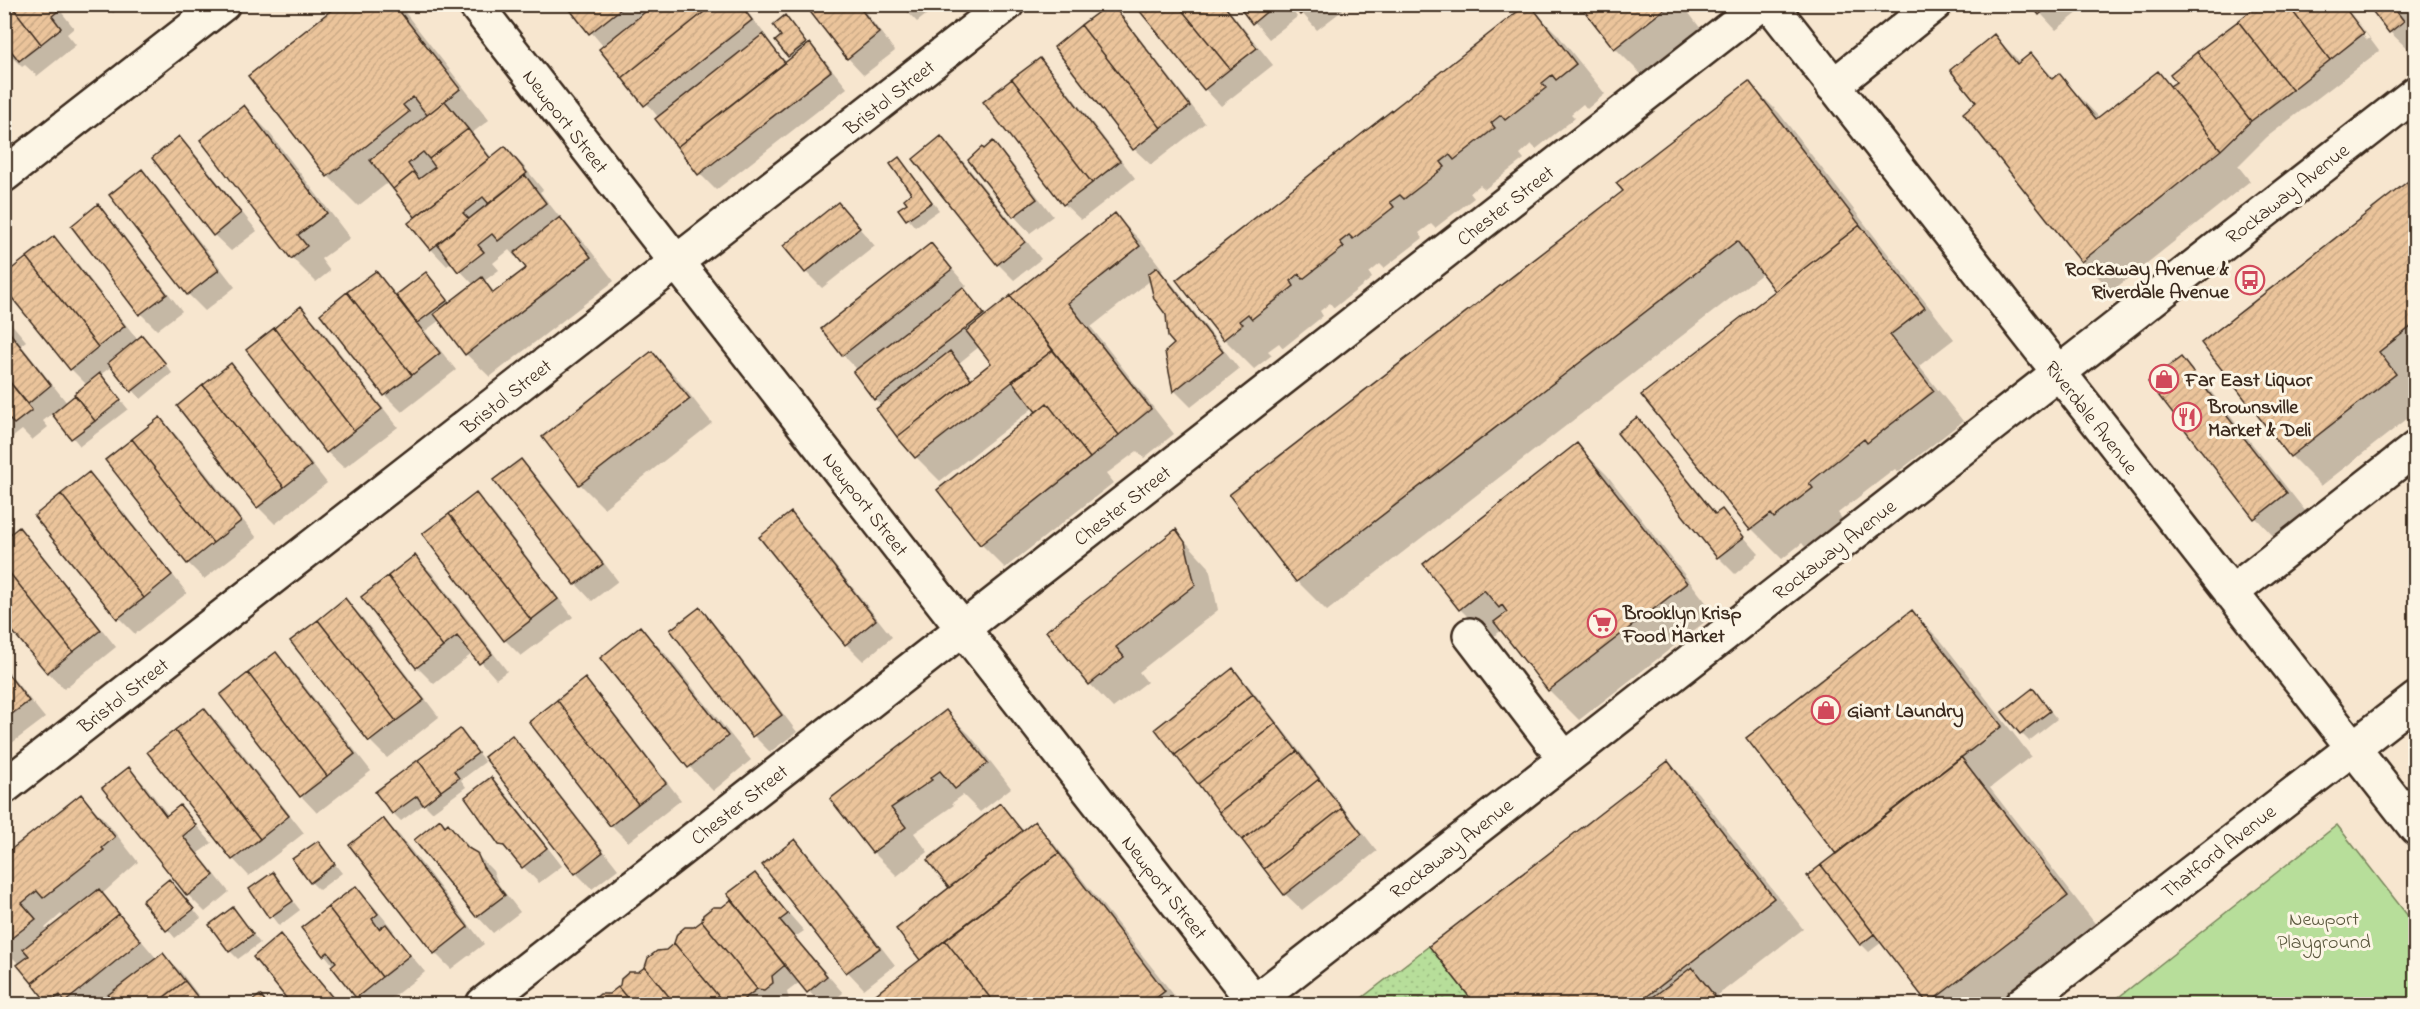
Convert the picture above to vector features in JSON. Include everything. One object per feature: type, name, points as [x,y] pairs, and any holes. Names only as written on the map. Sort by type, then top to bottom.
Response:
[{"type":"street","points":[[4,175],[222,4]]},
{"type":"street","name":"Newport Street","points":[[475,4],[1254,1004]]},
{"type":"street","name":"Bristol Street","points":[[4,787],[1007,4]]},
{"type":"street","name":"Chester Street","points":[[483,1005],[1761,4]]},
{"type":"street","name":"Riverdale Avenue","points":[[1770,4],[2415,828]]},
{"type":"street","points":[[1833,86],[1935,4]]},
{"type":"street","name":"Rockaway Avenue","points":[[1254,1004],[2415,93]]},
{"type":"street","points":[[2231,593],[2415,448]]},
{"type":"street","points":[[1470,635],[1565,759]]},
{"type":"street","name":"Thatford Avenue","points":[[2022,1005],[2415,699]]},
{"type":"green space","name":"Newport Playground","points":[[2337,825],[2415,925],[2415,1004],[2110,1004]]},
{"type":"green space","points":[[1429,946],[1475,1004],[1354,1004]]},
{"type":"building","points":[[4,4],[10,4],[41,44],[19,61],[9,48],[4,51]]},
{"type":"building","points":[[10,4],[53,4],[58,11],[52,16],[61,28],[41,44]]},
{"type":"building","points":[[339,4],[394,4],[460,89],[427,115],[413,97],[403,105],[409,112],[327,177],[248,76]]},
{"type":"building","points":[[569,4],[627,4],[589,34],[567,6]]},
{"type":"building","points":[[655,4],[714,4],[622,78],[599,49]]},
{"type":"building","points":[[714,4],[740,4],[752,20],[644,106],[622,78]]},
{"type":"building","points":[[804,4],[857,4],[879,33],[847,59]]},
{"type":"building","points":[[1112,4],[1190,106],[1161,128],[1081,25]]},
{"type":"building","points":[[1134,4],[1177,4],[1230,69],[1204,90]]},
{"type":"building","points":[[1177,4],[1223,4],[1257,48],[1230,69]]},
{"type":"building","points":[[1237,4],[1276,4],[1252,24]]},
{"type":"building","points":[[1292,4],[1313,4],[1300,15]]},
{"type":"building","points":[[1527,4],[1530,4],[1576,64],[1556,80],[1552,75],[1542,83],[1546,88],[1505,120],[1501,115],[1491,123],[1495,128],[1454,160],[1450,155],[1441,162],[1445,167],[1404,199],[1400,195],[1390,202],[1394,207],[1353,239],[1349,235],[1340,242],[1344,247],[1303,279],[1299,274],[1291,281],[1294,286],[1252,319],[1248,314],[1239,321],[1243,324],[1223,340],[1176,280]]},
{"type":"building","points":[[1579,4],[1671,4],[1614,49]]},
{"type":"building","points":[[2030,4],[2051,4],[2039,15]]},
{"type":"building","points":[[2259,4],[2287,4],[2330,60],[2292,90],[2238,21]]},
{"type":"building","points":[[2287,4],[2342,4],[2364,33],[2330,60]]},
{"type":"building","points":[[2367,4],[2406,4],[2397,12],[2404,21],[2389,33]]},
{"type":"building","points":[[785,15],[806,43],[788,57],[775,41],[781,36],[773,25]]},
{"type":"building","points":[[2238,21],[2292,90],[2251,121],[2197,52]]},
{"type":"building","points":[[1081,25],[1161,128],[1133,150],[1054,47]]},
{"type":"building","points":[[763,34],[785,63],[677,147],[655,119]]},
{"type":"building","points":[[1994,34],[2017,64],[2031,53],[2052,79],[2059,73],[2096,119],[2158,71],[2221,150],[2081,262],[1963,113],[1976,102],[1950,70]]},
{"type":"building","points":[[810,43],[831,71],[698,175],[677,147]]},
{"type":"building","points":[[2197,52],[2251,121],[2221,150],[2170,86],[2176,82],[2170,74]]},
{"type":"building","points":[[1040,58],[1120,161],[1092,183],[1012,79]]},
{"type":"building","points":[[1012,79],[1092,183],[1063,205],[983,102]]},
{"type":"building","points":[[1749,81],[1860,225],[1775,291],[1737,241],[1296,582],[1229,495],[1623,191],[1616,183]]},
{"type":"building","points":[[445,101],[468,129],[429,159],[423,152],[408,164],[414,172],[393,189],[370,160]]},
{"type":"building","points":[[244,105],[327,213],[298,235],[307,246],[291,259],[200,140]]},
{"type":"building","points":[[468,129],[490,158],[415,217],[393,189],[414,172],[419,179],[435,167],[429,159]]},
{"type":"building","points":[[179,136],[241,213],[213,236],[152,158]]},
{"type":"building","points":[[941,136],[1025,242],[997,265],[913,159]]},
{"type":"building","points":[[993,141],[1037,199],[1013,217],[968,160],[982,147],[984,149]]},
{"type":"building","points":[[505,146],[527,173],[489,204],[483,197],[463,213],[469,219],[430,250],[408,223]]},
{"type":"building","points":[[899,157],[932,202],[906,220],[898,209],[907,203],[904,199],[911,193],[890,164]]},
{"type":"building","points":[[142,169],[219,270],[187,295],[109,195]]},
{"type":"building","points":[[525,175],[546,203],[498,241],[492,234],[478,245],[484,252],[458,272],[437,244]]},
{"type":"building","points":[[2416,175],[2416,323],[2379,352],[2396,374],[2290,457],[2201,343]]},
{"type":"building","points":[[838,202],[860,228],[805,273],[783,246]]},
{"type":"building","points":[[98,204],[167,294],[139,315],[71,226]]},
{"type":"building","points":[[1115,213],[1140,246],[1068,303],[1151,409],[1119,435],[1010,296]]},
{"type":"building","points":[[560,217],[591,257],[465,355],[434,314],[482,277],[493,293],[526,268],[514,253]]},
{"type":"building","points":[[1860,225],[1925,308],[1890,335],[1934,391],[1867,443],[1864,439],[1809,483],[1813,488],[1774,518],[1771,514],[1750,530],[1641,395]]},
{"type":"building","points":[[54,236],[125,326],[98,347],[27,257]]},
{"type":"building","points":[[931,243],[952,269],[842,356],[821,329]]},
{"type":"building","points":[[27,257],[98,347],[70,370],[4,288],[4,275]]},
{"type":"building","points":[[1157,267],[1223,352],[1173,392],[1165,352],[1174,344],[1168,337],[1166,315],[1154,299],[1148,274]]},
{"type":"building","points":[[376,271],[440,353],[412,375],[347,292]]},
{"type":"building","points":[[426,272],[448,300],[417,323],[396,295]]},
{"type":"building","points":[[963,287],[984,314],[874,400],[853,372]]},
{"type":"building","points":[[347,292],[412,375],[384,396],[320,314]]},
{"type":"building","points":[[1010,296],[1053,350],[915,458],[897,437],[991,363],[966,331]]},
{"type":"building","points":[[301,306],[382,409],[354,431],[274,328]]},
{"type":"building","points":[[4,317],[10,324],[6,328],[51,385],[28,404],[4,375]]},
{"type":"building","points":[[274,328],[354,431],[326,453],[246,350]]},
{"type":"building","points":[[142,335],[166,364],[131,392],[108,363]]},
{"type":"building","points":[[1053,350],[1119,435],[1090,458],[1047,403],[1036,412],[1012,381]]},
{"type":"building","points":[[652,351],[690,399],[579,485],[542,437]]},
{"type":"building","points":[[950,351],[971,379],[897,437],[876,409]]},
{"type":"building","points":[[2181,357],[2287,493],[2254,519],[2148,382]]},
{"type":"building","points":[[231,363],[311,466],[284,487],[203,385]]},
{"type":"building","points":[[100,373],[121,400],[95,421],[74,394]]},
{"type":"building","points":[[4,375],[32,410],[14,424],[4,414]]},
{"type":"building","points":[[203,385],[284,487],[257,508],[177,406]]},
{"type":"building","points":[[75,395],[95,421],[71,439],[52,414]]},
{"type":"building","points":[[1047,403],[1090,458],[980,545],[937,490]]},
{"type":"building","points":[[160,417],[241,521],[213,543],[132,439]]},
{"type":"building","points":[[1637,417],[1715,514],[1722,509],[1744,537],[1717,558],[1617,433]]},
{"type":"building","points":[[132,439],[213,543],[187,564],[105,460]]},
{"type":"building","points":[[1577,443],[1687,583],[1548,691],[1494,622],[1507,612],[1502,605],[1499,608],[1484,590],[1459,610],[1423,564]]},
{"type":"building","points":[[521,459],[603,564],[575,585],[493,480]]},
{"type":"building","points":[[89,472],[172,575],[144,598],[61,494]]},
{"type":"building","points":[[476,493],[558,599],[531,620],[449,514]]},
{"type":"building","points":[[61,494],[144,598],[117,619],[34,516]]},
{"type":"building","points":[[791,512],[876,620],[845,645],[759,537]]},
{"type":"building","points":[[449,514],[531,620],[504,641],[422,534]]},
{"type":"building","points":[[19,527],[101,630],[73,652],[4,566],[4,539]]},
{"type":"building","points":[[1176,529],[1185,542],[1195,585],[1116,647],[1124,657],[1089,685],[1046,631]]},
{"type":"building","points":[[415,555],[492,654],[479,664],[457,636],[443,647],[388,576]]},
{"type":"building","points":[[4,566],[73,652],[47,673],[4,621]]},
{"type":"building","points":[[388,576],[443,647],[416,668],[361,597]]},
{"type":"building","points":[[345,598],[424,700],[396,721],[318,620]]},
{"type":"building","points":[[700,607],[782,715],[752,737],[670,630]]},
{"type":"building","points":[[1912,610],[2002,726],[1836,854],[1746,738]]},
{"type":"building","points":[[318,620],[396,721],[369,742],[290,641]]},
{"type":"building","points":[[640,626],[728,736],[688,768],[600,658]]},
{"type":"building","points":[[276,652],[355,754],[327,776],[248,673]]},
{"type":"building","points":[[1233,668],[1253,694],[1175,755],[1155,729]]},
{"type":"building","points":[[4,669],[29,701],[4,720]]},
{"type":"building","points":[[248,673],[327,776],[300,797],[220,695]]},
{"type":"building","points":[[585,678],[666,783],[638,804],[557,700]]},
{"type":"building","points":[[2033,688],[2050,711],[2020,734],[2002,712]]},
{"type":"building","points":[[1253,694],[1276,723],[1198,784],[1175,755]]},
{"type":"building","points":[[557,700],[638,804],[610,826],[529,722]]},
{"type":"building","points":[[204,708],[289,816],[260,839],[175,730]]},
{"type":"building","points":[[946,710],[988,763],[955,789],[940,771],[930,778],[932,780],[891,808],[906,827],[872,853],[830,799]]},
{"type":"building","points":[[1276,723],[1297,751],[1219,812],[1198,784]]},
{"type":"building","points":[[460,729],[478,753],[454,771],[459,778],[441,791],[418,760]]},
{"type":"building","points":[[175,730],[260,839],[232,860],[147,752]]},
{"type":"building","points":[[512,735],[603,852],[575,874],[484,757]]},
{"type":"building","points":[[1297,751],[1319,779],[1242,840],[1219,812]]},
{"type":"building","points":[[1961,757],[2068,896],[1928,1004],[1821,865]]},
{"type":"building","points":[[418,760],[441,791],[423,805],[417,796],[392,814],[375,792]]},
{"type":"building","points":[[1668,761],[1774,898],[1637,1004],[1475,1004],[1429,946]]},
{"type":"building","points":[[129,767],[166,816],[180,805],[196,825],[183,836],[214,875],[187,896],[102,788]]},
{"type":"building","points":[[491,777],[547,848],[522,868],[504,846],[499,845],[465,797]]},
{"type":"building","points":[[1319,779],[1342,808],[1264,869],[1242,840]]},
{"type":"building","points":[[81,794],[115,837],[102,848],[104,850],[43,898],[37,891],[22,903],[36,919],[4,944],[4,855]]},
{"type":"building","points":[[1000,803],[1022,831],[949,888],[927,860]]},
{"type":"building","points":[[1342,808],[1362,834],[1284,895],[1264,869]]},
{"type":"building","points":[[383,818],[468,927],[434,954],[349,845]]},
{"type":"building","points":[[440,819],[445,826],[448,823],[468,848],[477,853],[483,867],[505,895],[476,917],[414,840]]},
{"type":"building","points":[[1035,821],[1059,853],[920,960],[896,929]]},
{"type":"building","points":[[795,839],[880,948],[846,973],[762,865]]},
{"type":"building","points":[[318,841],[335,864],[310,883],[292,859]]},
{"type":"building","points":[[1059,853],[1165,991],[1148,1004],[995,1004],[945,940]]},
{"type":"building","points":[[1821,865],[1874,934],[1860,945],[1807,876]]},
{"type":"building","points":[[273,872],[293,901],[269,918],[249,889]]},
{"type":"building","points":[[755,873],[788,914],[780,920],[827,976],[807,993],[727,894]]},
{"type":"building","points":[[169,879],[194,909],[166,931],[142,901]]},
{"type":"building","points":[[356,886],[378,914],[372,919],[379,929],[386,924],[410,955],[382,977],[328,907]]},
{"type":"building","points":[[99,889],[119,914],[32,983],[17,965],[29,956],[23,949]]},
{"type":"building","points":[[731,900],[785,965],[772,976],[773,983],[764,990],[757,989],[702,921],[703,915],[713,907],[722,907]]},
{"type":"building","points":[[233,907],[253,934],[229,952],[209,925]]},
{"type":"building","points":[[328,907],[382,977],[356,998],[331,966],[336,962],[328,952],[323,956],[301,928]]},
{"type":"building","points":[[119,914],[141,941],[65,1002],[60,995],[48,1004],[32,983]]},
{"type":"building","points":[[702,921],[757,989],[744,999],[744,1004],[725,1004],[674,943],[677,934],[685,927],[694,927]]},
{"type":"building","points":[[280,934],[338,1004],[291,1004],[253,957]]},
{"type":"building","points":[[945,940],[995,1004],[863,1004],[920,960]]},
{"type":"building","points":[[674,943],[725,1004],[675,1004],[645,967],[648,958],[657,951],[666,950]]},
{"type":"building","points":[[163,953],[185,981],[155,1004],[96,1004]]},
{"type":"building","points":[[645,967],[675,1004],[632,1004],[618,987],[621,979],[629,972],[638,972]]},
{"type":"building","points":[[1692,967],[1721,1004],[1644,1004]]},
{"type":"building","points":[[185,981],[203,1004],[155,1004]]},
{"type":"building","points":[[618,987],[632,1004],[591,1004],[600,994],[609,994]]},
{"type":"building","points":[[260,995],[267,1004],[248,1004]]},
{"type":"place","name":"Rockaway Avenue & Riverdale Avenue","points":[[2250,280]]},
{"type":"place","name":"Far East Liquor","points":[[2164,379]]},
{"type":"place","name":"Brownsville Market & Deli","points":[[2187,417]]},
{"type":"place","name":"Brooklyn Krisp Food Market","points":[[1602,623]]},
{"type":"place","name":"Giant Laundry","points":[[1826,710]]}]
